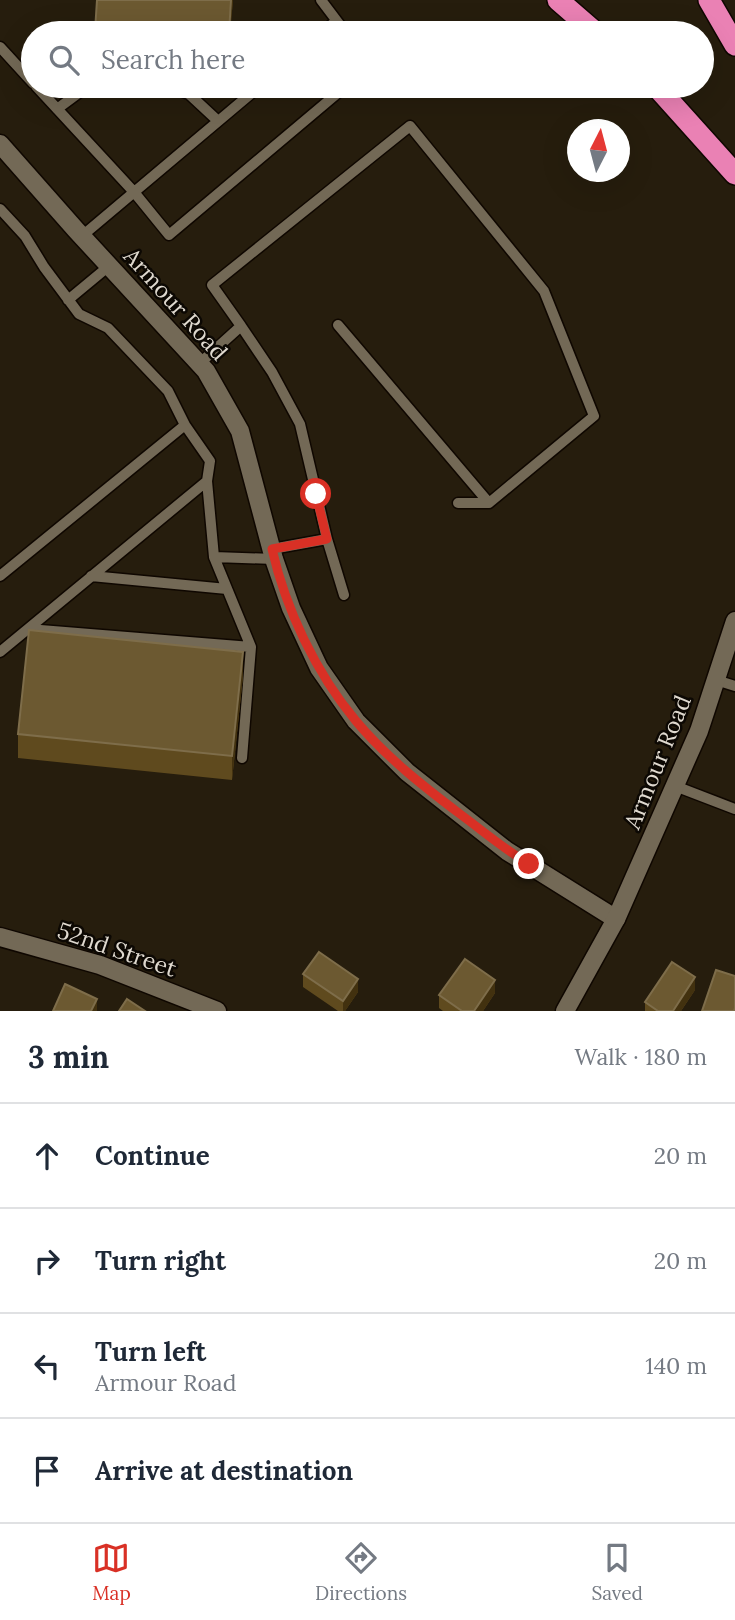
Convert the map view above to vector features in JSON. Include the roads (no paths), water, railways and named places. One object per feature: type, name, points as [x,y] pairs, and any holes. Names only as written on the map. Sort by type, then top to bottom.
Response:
[{"type":"highway","points":[[558,0],[582,21]]},
{"type":"highway","points":[[709,0],[735,45]]},
{"type":"highway","points":[[667,98],[735,174]]},
{"type":"street","name":"Armour Road","points":[[0,144],[206,371],[240,430],[273,554],[291,608],[319,668],[356,721],[407,772],[507,851],[617,919]]},
{"type":"street","name":"Armour Road","points":[[565,1011],[617,919],[699,731],[735,621]]},
{"type":"street","name":"52nd Street","points":[[0,937],[100,965],[217,1011]]},
{"type":"lane","points":[[321,0],[336,21]]},
{"type":"lane","points":[[0,47],[21,69]]},
{"type":"lane","points":[[48,98],[134,192],[169,235],[332,98]]},
{"type":"lane","points":[[57,108],[71,98]]},
{"type":"lane","points":[[193,98],[218,121]]},
{"type":"lane","points":[[82,236],[246,98]]},
{"type":"lane","points":[[344,595],[327,539],[300,424],[272,372],[212,285],[410,126],[544,291],[594,416],[489,503],[458,503]]},
{"type":"lane","points":[[0,209],[25,236],[79,314],[108,328],[168,391],[185,425],[210,461],[207,481],[214,557],[251,647],[242,758]]},
{"type":"lane","points":[[68,300],[109,266]]},
{"type":"lane","points":[[338,325],[489,503]]},
{"type":"lane","points":[[199,363],[241,326]]},
{"type":"lane","points":[[0,576],[185,425]]},
{"type":"lane","points":[[0,652],[207,481]]},
{"type":"lane","points":[[214,557],[273,554],[327,539]]},
{"type":"lane","points":[[91,576],[227,589]]},
{"type":"lane","points":[[28,629],[251,647]]},
{"type":"lane","points":[[716,680],[735,686]]},
{"type":"lane","points":[[675,786],[735,809]]}]
